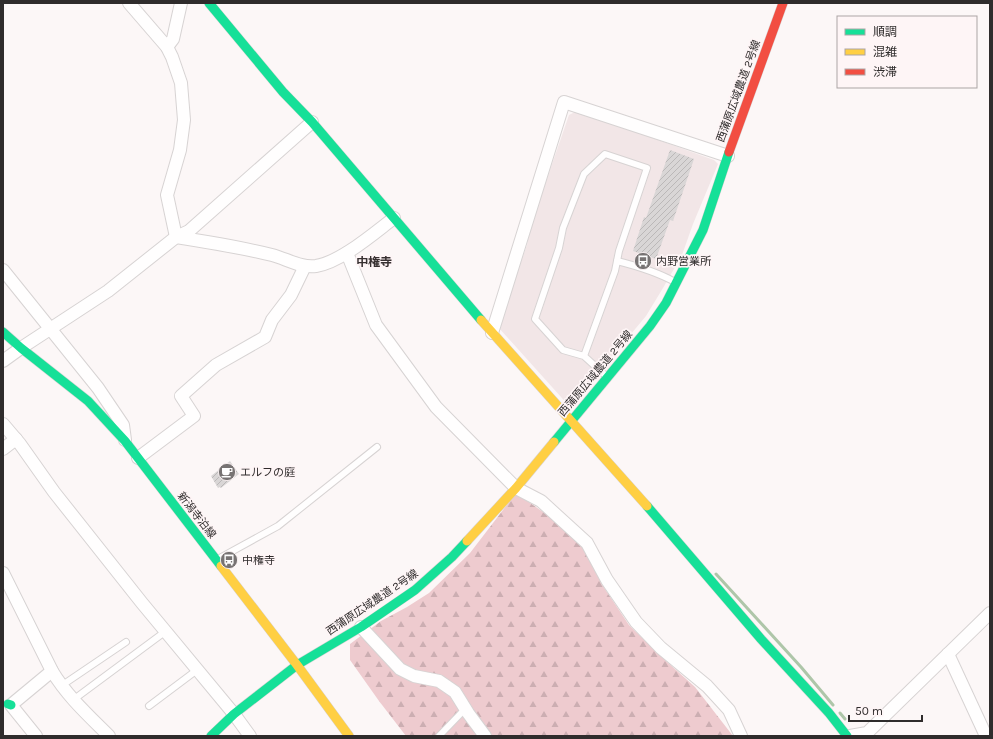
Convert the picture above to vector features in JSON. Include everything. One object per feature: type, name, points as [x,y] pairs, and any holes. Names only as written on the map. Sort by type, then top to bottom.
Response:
[{"type":"street","points":[[129,3],[167,47],[181,83],[184,120],[180,150],[167,195],[176,237]]},
{"type":"street","points":[[167,47],[173,39],[181,3]]},
{"type":"street","points":[[209,3],[283,92],[312,122],[492,333],[614,468],[761,639],[829,713],[848,736],[866,733],[990,613]]},
{"type":"street","name":"西蒲原広域農道 2号線","points":[[211,736],[234,714],[296,665],[361,627],[415,590],[452,557],[516,488],[650,326],[666,303],[703,230],[783,3]]},
{"type":"street","points":[[492,333],[564,102],[728,156]]},
{"type":"street","points":[[3,361],[50,328],[108,291],[176,237],[189,231],[312,122]]},
{"type":"street","points":[[176,237],[221,244],[274,255],[305,266],[317,266],[347,253],[394,218]]},
{"type":"street","points":[[347,253],[376,325],[436,407],[516,488],[541,501],[587,543],[607,580],[636,622],[661,648],[707,686],[729,710],[741,736]]},
{"type":"street","points":[[138,458],[194,416],[181,396],[216,365],[259,342],[265,337],[272,320],[291,296],[305,266]]},
{"type":"street","points":[[3,270],[98,388],[123,425],[125,441]]},
{"type":"street","name":"新潟寺泊線","points":[[3,332],[88,401],[125,441],[217,560],[349,736]]},
{"type":"street","points":[[3,424],[16,439],[54,492],[234,714],[250,736]]},
{"type":"street","points":[[3,449],[16,439]]},
{"type":"street","points":[[3,573],[61,686],[109,736]]},
{"type":"street","points":[[361,627],[400,669],[414,676],[439,681],[455,692],[465,709],[485,736]]},
{"type":"street","points":[[948,654],[986,736]]},
{"type":"street","points":[[36,736],[6,704],[52,671]]},
{"type":"lane","points":[[584,356],[615,271],[619,251],[647,168],[605,154],[584,174],[563,228],[559,248],[535,319],[563,350],[584,356],[607,378]]},
{"type":"lane","points":[[617,261],[640,267],[667,277],[677,283]]},
{"type":"lane","points":[[217,560],[278,526],[377,446]]},
{"type":"lane","points":[[73,700],[166,631]]},
{"type":"lane","points":[[61,686],[126,642]]},
{"type":"lane","points":[[149,706],[197,670]]},
{"type":"lane","points":[[439,736],[465,709]]},
{"type":"shaded area","name":"内野営業所","points":[[577,111],[714,160],[718,164],[682,255],[646,316],[570,407],[498,327],[527,245],[530,228],[569,115]]},
{"type":"green space","points":[[516,493],[580,538],[603,586],[629,625],[695,687],[733,736],[406,736],[350,660],[350,644],[381,621],[429,593],[470,553]]},
{"type":"building","points":[[670,150],[694,159],[673,221],[670,220],[656,259],[633,251],[644,217],[646,218]]},
{"type":"building","name":"エルフの庭","points":[[230,461],[239,474],[221,488],[218,488],[211,476]]},
{"type":"waterway","points":[[716,574],[801,667],[833,705]]},
{"type":"waterway","points":[[840,713],[845,719]]},
{"type":"traffic: fast","points":[[209,3],[283,92],[312,122],[481,320]]},
{"type":"traffic: fast","points":[[554,442],[650,326],[666,303],[703,230],[729,152]]},
{"type":"traffic: fast","points":[[3,332],[88,401],[125,441],[221,566]]},
{"type":"traffic: fast","points":[[647,506],[761,639],[829,713],[847,736]]},
{"type":"traffic: fast","points":[[211,736],[234,714],[297,665],[361,627],[415,590],[452,557],[467,541]]},
{"type":"traffic: slow","points":[[481,320],[647,506]]},
{"type":"traffic: slow","points":[[467,541],[516,488],[554,442]]},
{"type":"traffic: slow","points":[[221,566],[349,736]]},
{"type":"traffic: jam","points":[[729,152],[783,3]]},
{"type":"place","name":"内野営業所","points":[[643,261]]},
{"type":"place","name":"エルフの庭","points":[[227,472]]},
{"type":"place","name":"中権寺","points":[[229,560]]},
{"type":"district","name":"中権寺","points":[[374,262]]}]
